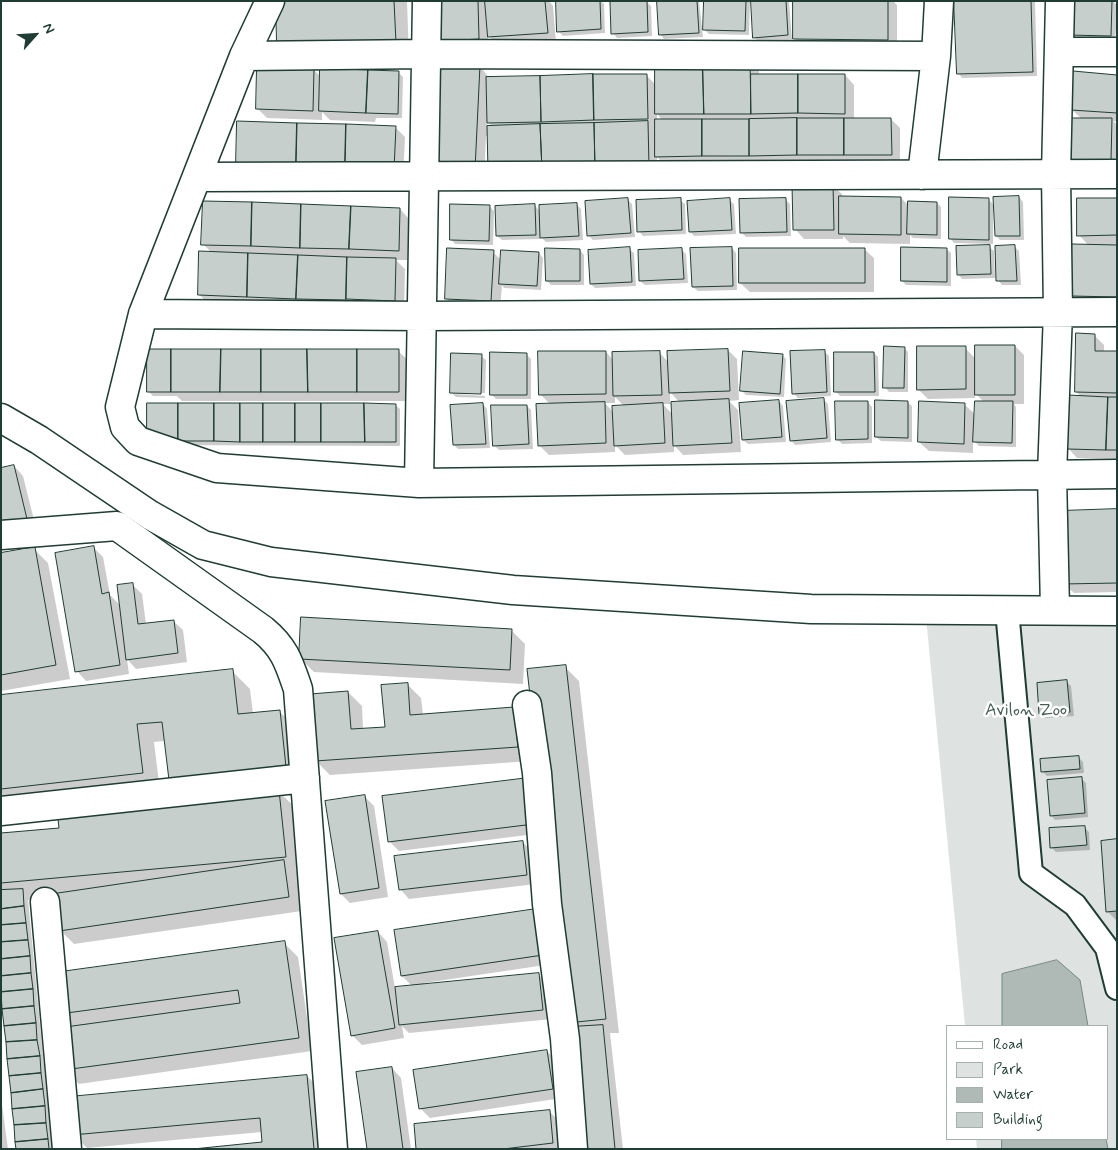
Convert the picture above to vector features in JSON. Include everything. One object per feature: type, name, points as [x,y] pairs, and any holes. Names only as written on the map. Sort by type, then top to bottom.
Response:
[{"type":"street","points":[[270,1],[244,56],[143,314],[120,407],[125,427],[138,441],[217,468],[419,482],[1117,474]]},
{"type":"street","points":[[419,482],[427,1]]},
{"type":"street","points":[[922,175],[936,56],[939,1]]},
{"type":"street","points":[[1055,609],[1052,475],[1058,312],[1056,175],[1060,1]]},
{"type":"street","points":[[1060,52],[1117,52]]},
{"type":"street","points":[[244,56],[426,54],[936,56]]},
{"type":"street","points":[[197,177],[1117,174]]},
{"type":"street","points":[[143,314],[422,316],[1117,312]]},
{"type":"street","points":[[1,418],[39,440],[150,515],[203,545],[271,562],[513,590],[811,609],[1055,609],[1117,611]]},
{"type":"street","points":[[1,535],[117,526],[263,630],[278,642],[288,659],[298,689],[333,1149]]},
{"type":"street","points":[[527,705],[537,773],[547,904],[565,1039],[573,1149]]},
{"type":"street","points":[[1,812],[304,778]]},
{"type":"street","points":[[45,902],[67,1149]]},
{"type":"lane","points":[[1007,610],[1031,873],[1076,906],[1081,912],[1107,948],[1117,988]]},
{"type":"green space","name":"Avilon Zoo","points":[[926,617],[1117,623],[1117,1149],[977,1149],[976,1140],[1108,1140],[1108,1025],[965,1025]]},
{"type":"water","points":[[1057,960],[1080,980],[1088,1025],[1002,1025],[1002,974]]},
{"type":"water","points":[[1002,1140],[1106,1140],[1108,1149],[1002,1149]]},
{"type":"building","points":[[276,1],[394,1],[396,43],[277,46]]},
{"type":"building","points":[[439,1],[478,1],[479,39],[440,41]]},
{"type":"building","points":[[485,1],[545,1],[548,33],[488,37]]},
{"type":"building","points":[[556,1],[600,1],[601,29],[557,32]]},
{"type":"building","points":[[647,1],[648,32],[611,34],[610,2]]},
{"type":"building","points":[[657,1],[697,1],[699,33],[659,35]]},
{"type":"building","points":[[704,1],[746,1],[745,31],[703,30]]},
{"type":"building","points":[[751,1],[786,1],[788,35],[753,38]]},
{"type":"building","points":[[793,1],[888,1],[888,40],[793,39]]},
{"type":"building","points":[[954,1],[1031,1],[1033,72],[957,74]]},
{"type":"building","points":[[1069,1],[1112,1],[1111,36],[1069,35]]},
{"type":"building","points":[[655,58],[702,58],[704,114],[655,114]]},
{"type":"building","points":[[703,59],[750,59],[751,114],[704,114]]},
{"type":"building","points":[[440,63],[480,65],[475,170],[436,168]]},
{"type":"building","points":[[257,66],[314,68],[313,111],[256,109]]},
{"type":"building","points":[[320,68],[368,70],[366,113],[319,111]]},
{"type":"building","points":[[368,70],[399,71],[398,114],[366,113]]},
{"type":"building","points":[[1073,71],[1117,75],[1117,113],[1071,110]]},
{"type":"building","points":[[593,74],[647,74],[648,119],[594,120]]},
{"type":"building","points":[[593,74],[594,120],[541,122],[540,76]]},
{"type":"building","points":[[751,74],[798,74],[798,113],[751,114]]},
{"type":"building","points":[[798,74],[845,74],[845,114],[798,113]]},
{"type":"building","points":[[540,76],[541,122],[487,123],[486,77]]},
{"type":"building","points":[[797,118],[797,155],[749,156],[749,119]]},
{"type":"building","points":[[797,118],[844,118],[844,155],[797,155]]},
{"type":"building","points":[[844,118],[891,118],[892,155],[844,155]]},
{"type":"building","points":[[1061,118],[1112,118],[1111,161],[1060,159]]},
{"type":"building","points":[[655,119],[702,119],[702,156],[655,157]]},
{"type":"building","points":[[702,119],[749,119],[749,156],[702,156]]},
{"type":"building","points":[[237,121],[297,123],[296,166],[236,164]]},
{"type":"building","points":[[648,121],[649,167],[595,169],[594,123]]},
{"type":"building","points":[[297,123],[346,124],[345,168],[296,166]]},
{"type":"building","points":[[594,123],[595,169],[542,170],[540,124]]},
{"type":"building","points":[[346,124],[396,126],[394,170],[345,168]]},
{"type":"building","points":[[540,124],[542,170],[488,171],[487,126]]},
{"type":"building","points":[[833,183],[834,230],[793,230],[792,184]]},
{"type":"building","points":[[839,196],[901,197],[901,235],[839,234]]},
{"type":"building","points":[[1019,196],[1020,236],[995,236],[993,197]]},
{"type":"building","points":[[949,197],[989,198],[989,240],[949,239]]},
{"type":"building","points":[[628,198],[631,233],[587,236],[585,201]]},
{"type":"building","points":[[681,198],[682,230],[637,232],[636,200]]},
{"type":"building","points":[[730,198],[732,230],[689,232],[687,201]]},
{"type":"building","points":[[786,198],[787,232],[740,233],[739,199]]},
{"type":"building","points":[[1077,198],[1117,198],[1117,235],[1077,236]]},
{"type":"building","points":[[203,201],[252,202],[251,246],[201,245]]},
{"type":"building","points":[[908,201],[937,202],[937,235],[907,234]]},
{"type":"building","points":[[252,202],[301,204],[300,248],[251,246]]},
{"type":"building","points":[[577,203],[579,236],[540,238],[539,205]]},
{"type":"building","points":[[301,204],[351,206],[349,249],[300,248]]},
{"type":"building","points":[[450,204],[490,205],[489,241],[450,240]]},
{"type":"building","points":[[535,204],[536,235],[496,236],[495,206]]},
{"type":"building","points":[[351,206],[400,208],[399,251],[349,249]]},
{"type":"building","points":[[1072,244],[1117,245],[1117,297],[1071,296]]},
{"type":"building","points":[[990,245],[991,274],[957,275],[956,246]]},
{"type":"building","points":[[1015,245],[1017,281],[996,281],[995,246]]},
{"type":"building","points":[[630,247],[632,282],[590,284],[588,250]]},
{"type":"building","points":[[732,247],[733,286],[692,287],[690,248]]},
{"type":"building","points":[[901,247],[947,248],[947,282],[901,281]]},
{"type":"building","points":[[447,248],[494,250],[491,301],[445,299]]},
{"type":"building","points":[[545,248],[580,249],[580,281],[546,281]]},
{"type":"building","points":[[682,248],[684,279],[639,281],[638,250]]},
{"type":"building","points":[[739,248],[865,248],[865,283],[739,283]]},
{"type":"building","points":[[501,250],[539,252],[537,286],[499,284]]},
{"type":"building","points":[[199,251],[248,253],[247,297],[198,295]]},
{"type":"building","points":[[248,253],[298,255],[296,299],[247,297]]},
{"type":"building","points":[[298,255],[347,257],[346,300],[296,299]]},
{"type":"building","points":[[347,257],[396,258],[395,301],[346,299]]},
{"type":"building","points":[[1076,333],[1095,334],[1095,351],[1117,351],[1117,393],[1075,392]]},
{"type":"building","points":[[975,345],[1015,345],[1015,395],[975,395]]},
{"type":"building","points":[[884,346],[905,347],[904,388],[883,388]]},
{"type":"building","points":[[917,346],[966,346],[966,389],[917,390]]},
{"type":"building","points":[[147,349],[171,349],[171,392],[147,392]]},
{"type":"building","points":[[171,349],[221,349],[220,392],[171,392]]},
{"type":"building","points":[[221,349],[261,349],[261,392],[220,392]]},
{"type":"building","points":[[261,349],[307,349],[308,392],[261,392]]},
{"type":"building","points":[[307,349],[357,349],[357,392],[308,392]]},
{"type":"building","points":[[357,349],[399,349],[399,392],[357,392]]},
{"type":"building","points":[[728,349],[730,391],[669,393],[667,351]]},
{"type":"building","points":[[825,350],[827,392],[792,394],[790,351]]},
{"type":"building","points":[[538,351],[606,351],[606,394],[539,395]]},
{"type":"building","points":[[660,351],[662,395],[613,396],[612,352]]},
{"type":"building","points":[[743,351],[783,354],[780,394],[740,391]]},
{"type":"building","points":[[490,352],[527,353],[527,395],[490,395]]},
{"type":"building","points":[[834,352],[874,352],[875,392],[834,392]]},
{"type":"building","points":[[451,353],[482,354],[481,394],[450,393]]},
{"type":"building","points":[[1068,395],[1108,397],[1106,450],[1067,449]]},
{"type":"building","points":[[1108,397],[1117,397],[1117,450],[1106,450]]},
{"type":"building","points":[[824,398],[827,438],[790,441],[786,401]]},
{"type":"building","points":[[729,399],[732,443],[673,446],[671,402]]},
{"type":"building","points":[[779,400],[782,437],[742,440],[739,403]]},
{"type":"building","points":[[875,400],[908,401],[908,438],[875,437]]},
{"type":"building","points":[[835,401],[868,401],[868,439],[836,440]]},
{"type":"building","points":[[919,401],[965,403],[964,444],[918,442]]},
{"type":"building","points":[[975,401],[1013,401],[1012,443],[973,442]]},
{"type":"building","points":[[605,402],[606,443],[538,446],[536,404]]},
{"type":"building","points":[[147,403],[178,403],[178,441],[147,441]]},
{"type":"building","points":[[178,403],[214,403],[214,441],[178,441]]},
{"type":"building","points":[[214,403],[240,403],[240,442],[214,441]]},
{"type":"building","points":[[240,403],[263,403],[263,442],[240,442]]},
{"type":"building","points":[[263,403],[295,403],[295,442],[263,442]]},
{"type":"building","points":[[295,403],[321,403],[321,442],[295,442]]},
{"type":"building","points":[[321,403],[364,403],[365,442],[321,442]]},
{"type":"building","points":[[364,403],[396,404],[396,442],[365,442]]},
{"type":"building","points":[[483,403],[486,444],[453,445],[450,405]]},
{"type":"building","points":[[663,403],[665,443],[614,446],[612,406]]},
{"type":"building","points":[[491,405],[527,405],[529,444],[493,446]]},
{"type":"building","points":[[14,465],[27,519],[1,525],[1,468]]},
{"type":"building","points":[[1117,509],[1117,583],[1063,584],[1060,511]]},
{"type":"building","points":[[94,546],[102,594],[109,592],[120,665],[75,672],[55,553]]},
{"type":"building","points":[[35,547],[56,665],[1,675],[1,553]]},
{"type":"building","points":[[133,583],[138,624],[174,620],[178,653],[126,660],[117,585]]},
{"type":"building","points":[[301,617],[512,629],[510,670],[299,659]]},
{"type":"building","points":[[566,665],[606,1019],[567,1023],[527,669]]},
{"type":"building","points":[[233,669],[238,714],[280,710],[286,767],[169,780],[162,722],[137,724],[143,773],[1,789],[1,695]]},
{"type":"building","points":[[1067,680],[1070,712],[1039,714],[1037,683]]},
{"type":"building","points":[[408,683],[410,715],[514,707],[518,747],[315,761],[310,694],[348,691],[351,729],[385,727],[381,685]]},
{"type":"building","points":[[1079,756],[1080,769],[1041,772],[1040,759]]},
{"type":"building","points":[[1082,777],[1085,813],[1050,816],[1047,780]]},
{"type":"building","points":[[528,778],[534,824],[388,842],[382,796]]},
{"type":"building","points":[[279,790],[286,857],[1,883],[1,833],[59,828],[57,811]]},
{"type":"building","points":[[365,795],[379,888],[340,894],[325,801]]},
{"type":"building","points":[[1085,826],[1087,845],[1050,848],[1049,828]]},
{"type":"building","points":[[1117,839],[1117,911],[1106,912],[1101,841]]},
{"type":"building","points":[[523,841],[527,875],[399,890],[394,856]]},
{"type":"building","points":[[284,860],[289,897],[59,931],[54,894]]},
{"type":"building","points":[[23,889],[24,906],[1,909],[1,890]]},
{"type":"building","points":[[24,906],[26,923],[1,925],[1,909]]},
{"type":"building","points":[[536,909],[543,955],[401,976],[394,930]]},
{"type":"building","points":[[26,923],[28,940],[1,942],[1,925]]},
{"type":"building","points":[[378,931],[395,1028],[351,1036],[334,938]]},
{"type":"building","points":[[28,940],[30,956],[1,959],[1,942]]},
{"type":"building","points":[[285,941],[299,1038],[64,1070],[58,1028],[240,1003],[238,990],[59,1014],[53,973]]},
{"type":"building","points":[[30,956],[31,973],[1,976],[1,959]]},
{"type":"building","points":[[31,973],[33,989],[1,992],[1,976]]},
{"type":"building","points":[[539,973],[543,1010],[399,1025],[395,987]]},
{"type":"building","points":[[33,989],[34,1006],[2,1009],[1,992]]},
{"type":"building","points":[[34,1006],[36,1023],[4,1026],[2,1009]]},
{"type":"building","points":[[36,1023],[37,1040],[6,1042],[4,1026]]},
{"type":"building","points":[[603,1025],[615,1149],[583,1149],[571,1027]]},
{"type":"building","points":[[37,1040],[40,1056],[7,1059],[6,1042]]},
{"type":"building","points":[[547,1050],[553,1089],[419,1109],[413,1070]]},
{"type":"building","points":[[40,1056],[41,1073],[9,1076],[7,1059]]},
{"type":"building","points":[[392,1067],[403,1149],[367,1149],[356,1072]]},
{"type":"building","points":[[41,1073],[43,1089],[11,1093],[9,1076]]},
{"type":"building","points":[[307,1075],[314,1149],[193,1149],[262,1142],[260,1118],[72,1135],[68,1097]]},
{"type":"building","points":[[43,1089],[45,1106],[12,1109],[11,1093]]},
{"type":"building","points":[[45,1106],[46,1123],[14,1125],[12,1109]]},
{"type":"building","points":[[550,1110],[553,1143],[503,1149],[416,1149],[414,1124]]},
{"type":"building","points":[[46,1123],[48,1139],[15,1142],[14,1125]]},
{"type":"building","points":[[48,1139],[49,1149],[16,1149],[15,1142]]}]
